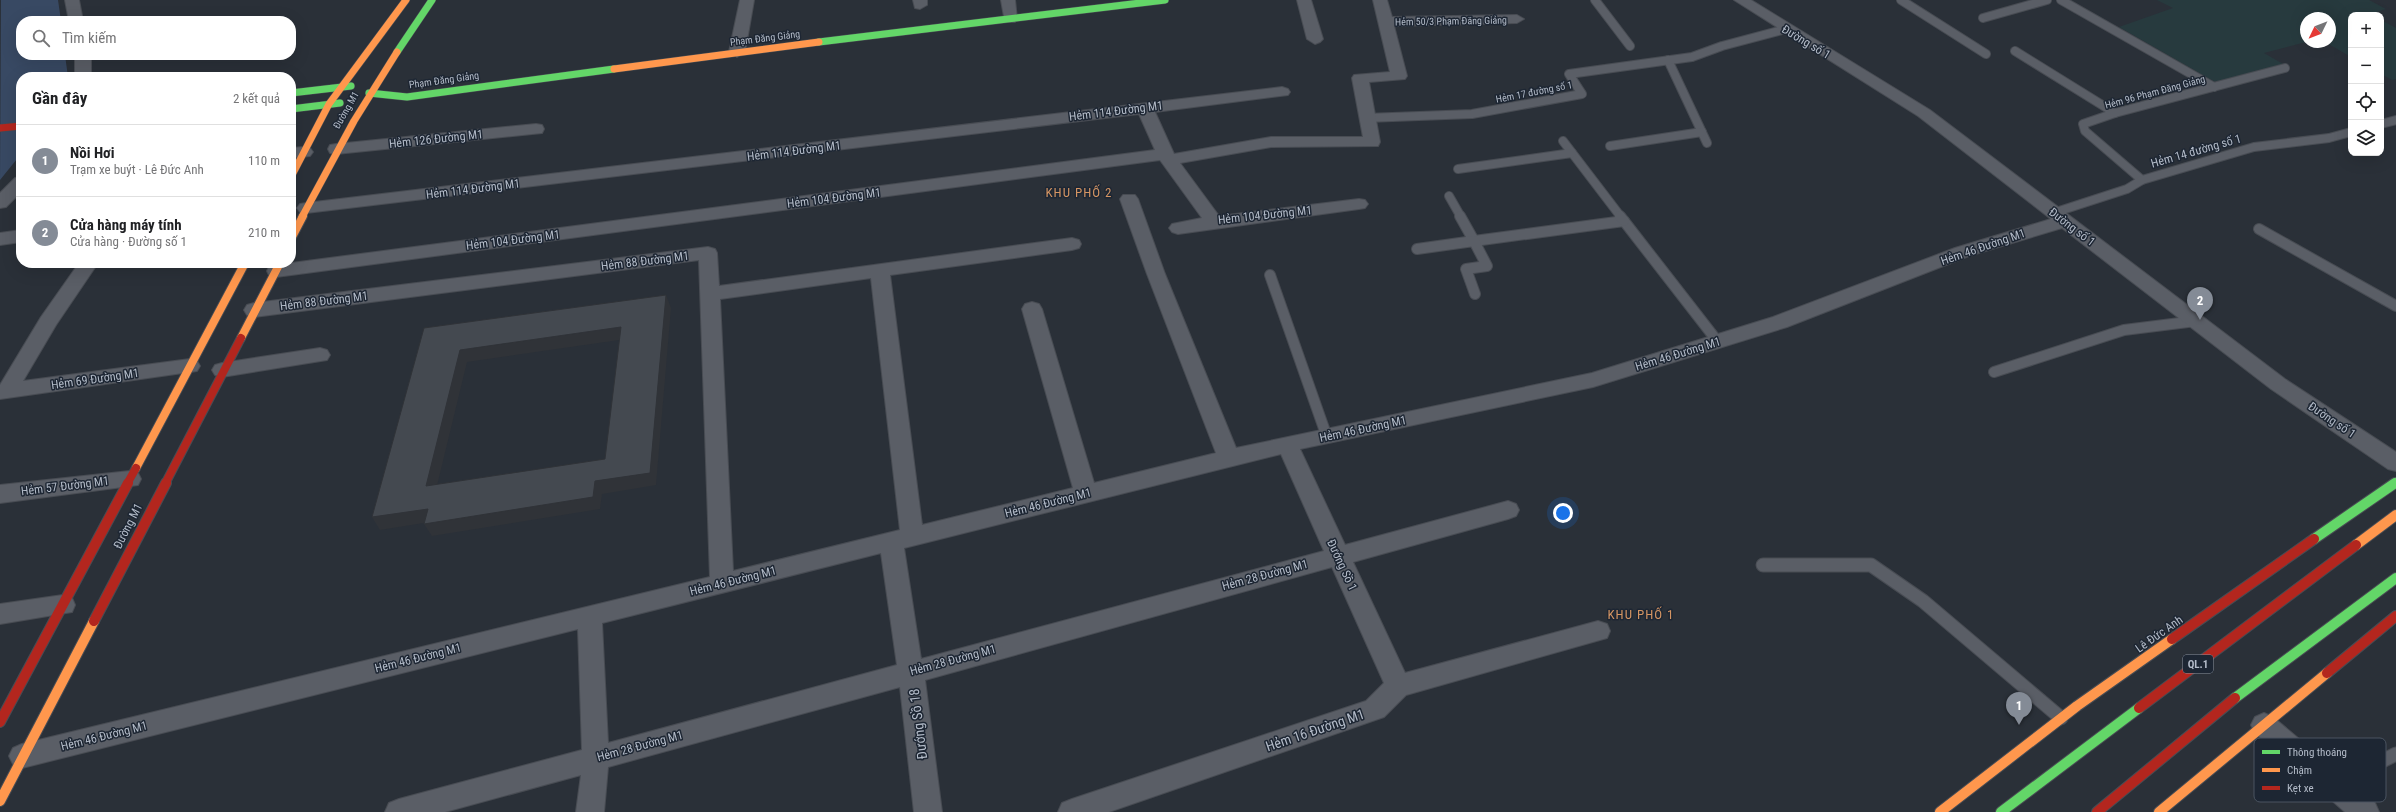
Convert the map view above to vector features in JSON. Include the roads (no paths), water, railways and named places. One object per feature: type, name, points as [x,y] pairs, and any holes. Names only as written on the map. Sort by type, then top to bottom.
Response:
[{"type":"main road","name":"Đường M1","points":[[298,153],[340,87],[406,0]]},
{"type":"main road","name":"Đường M1","points":[[296,229],[360,100],[374,85],[432,0]]},
{"type":"main road","name":"Phạm Đăng Giảng","points":[[296,107],[360,100],[407,97],[737,52],[1165,0]]},
{"type":"main road","points":[[296,92],[340,87],[374,85]]},
{"type":"main road","points":[[0,128],[16,126]]},
{"type":"main road","name":"Đường M1","points":[[0,722],[242,268]]},
{"type":"main road","name":"Đường M1","points":[[0,801],[222,370],[277,268]]},
{"type":"main road","name":"Lê Đức Anh","points":[[1940,812],[2061,718],[2394,484]]},
{"type":"main road","name":"QL.1","points":[[2001,812],[2396,515]]},
{"type":"main road","points":[[2097,812],[2234,699],[2396,578]]},
{"type":"main road","points":[[2159,812],[2396,616]]},
{"type":"street","points":[[72,0],[75,16]]},
{"type":"street","points":[[737,52],[747,0]]},
{"type":"street","points":[[1008,0],[1010,19]]},
{"type":"street","points":[[1304,0],[1315,39]]},
{"type":"street","points":[[1145,108],[1167,157],[1271,142],[1372,142],[1366,118],[1360,78],[1400,76],[1380,0]]},
{"type":"street","name":"Đường số 1","points":[[1741,0],[1786,29],[1906,101],[2278,384],[2396,463]]},
{"type":"street","name":"Hẻm 50/3 Phạm Đăng Giảng","points":[[1386,22],[1517,20]]},
{"type":"street","points":[[83,60],[83,72]]},
{"type":"street","name":"Hẻm 114 Đường M1","points":[[306,208],[1282,92]]},
{"type":"street","name":"Hẻm 126 Đường M1","points":[[336,149],[536,129]]},
{"type":"street","name":"Hẻm 104 Đường M1","points":[[296,265],[1167,157],[1214,222],[1359,204]]},
{"type":"street","points":[[0,203],[16,188]]},
{"type":"street","points":[[1129,199],[1156,274],[1229,458]]},
{"type":"street","name":"Hẻm 46 Đường M1","points":[[22,756],[1287,444],[1327,437],[1559,388],[1718,342],[1818,308],[1962,252],[2059,217]]},
{"type":"street","points":[[1178,228],[1214,222]]},
{"type":"street","points":[[0,239],[16,237]]},
{"type":"street","points":[[710,294],[1072,244]]},
{"type":"street","name":"Hẻm 88 Đường M1","points":[[254,310],[708,253],[722,583]]},
{"type":"street","points":[[4,392],[48,322],[86,268]]},
{"type":"street","name":"Đướng Sồ 18","points":[[880,270],[902,539],[911,672],[928,812]]},
{"type":"street","points":[[1032,309],[1086,494]]},
{"type":"street","points":[[222,370],[320,355]]},
{"type":"street","name":"Hẻm 69 Đường M1","points":[[4,392],[190,366]]},
{"type":"street","name":"Đướng Sồ 1","points":[[1287,444],[1398,686]]},
{"type":"street","name":"Hẻm 57 Đường M1","points":[[0,494],[130,478]]},
{"type":"street","name":"Hẻm 28 Đường M1","points":[[398,812],[1338,555],[1508,510]]},
{"type":"street","points":[[0,614],[63,605]]},
{"type":"street","points":[[590,616],[596,758],[590,812]]},
{"type":"street","points":[[1398,686],[1598,631]]},
{"type":"street","name":"Hẻm 16 Đường M1","points":[[1072,812],[1375,710],[1398,686]]},
{"type":"street","points":[[2264,725],[2279,738]]},
{"type":"street","points":[[2354,802],[2365,812]]},
{"type":"lane","points":[[1595,0],[1630,46]]},
{"type":"lane","points":[[1901,0],[1986,54]]},
{"type":"lane","points":[[1983,18],[2047,0]]},
{"type":"lane","name":"Hẻm 96 Phạm Đăng Giảng","points":[[2061,0],[2214,88]]},
{"type":"lane","name":"Hẻm 17 đường số 1","points":[[1366,118],[1472,114],[1502,110],[1582,94],[1569,74],[1700,55],[1722,46],[1786,29]]},
{"type":"lane","points":[[2015,52],[2115,113]]},
{"type":"lane","points":[[1668,60],[1707,143]]},
{"type":"lane","points":[[2214,88],[2285,68]]},
{"type":"lane","name":"Hẻm 96 Phạm Đăng Giảng","points":[[2142,180],[2082,126],[2085,122],[2214,88]]},
{"type":"lane","points":[[2384,123],[2396,120]]},
{"type":"lane","points":[[1610,146],[1702,132]]},
{"type":"lane","name":"Hẻm 14 đường số 1","points":[[2059,217],[2127,189],[2142,180],[2254,147],[2329,138],[2348,133]]},
{"type":"lane","points":[[1564,141],[1718,342]]},
{"type":"lane","points":[[1458,169],[1572,153]]},
{"type":"lane","points":[[1449,196],[1487,266],[1466,269],[1475,294]]},
{"type":"lane","points":[[1417,249],[1624,221]]},
{"type":"lane","points":[[2259,229],[2396,306]]},
{"type":"lane","points":[[1270,275],[1327,437]]},
{"type":"lane","points":[[1994,372],[2124,330],[2196,321]]},
{"type":"lane","points":[[1763,565],[1871,565],[1923,601],[2061,718]]},
{"type":"lane","points":[[2386,759],[2396,754]]},
{"type":"water","points":[[1,0],[58,0],[60,16],[16,16],[16,60],[66,60],[67,72],[16,72],[16,160],[0,180]]},
{"type":"place","name":"Cửa hàng máy tính","points":[[2200,320]]},
{"type":"place","name":"Nồi Hơi","points":[[2019,725]]},
{"type":"district","name":"KHU PHỐ 2","points":[[1079,192]]},
{"type":"district","name":"KHU PHỐ 1","points":[[1641,614]]}]
